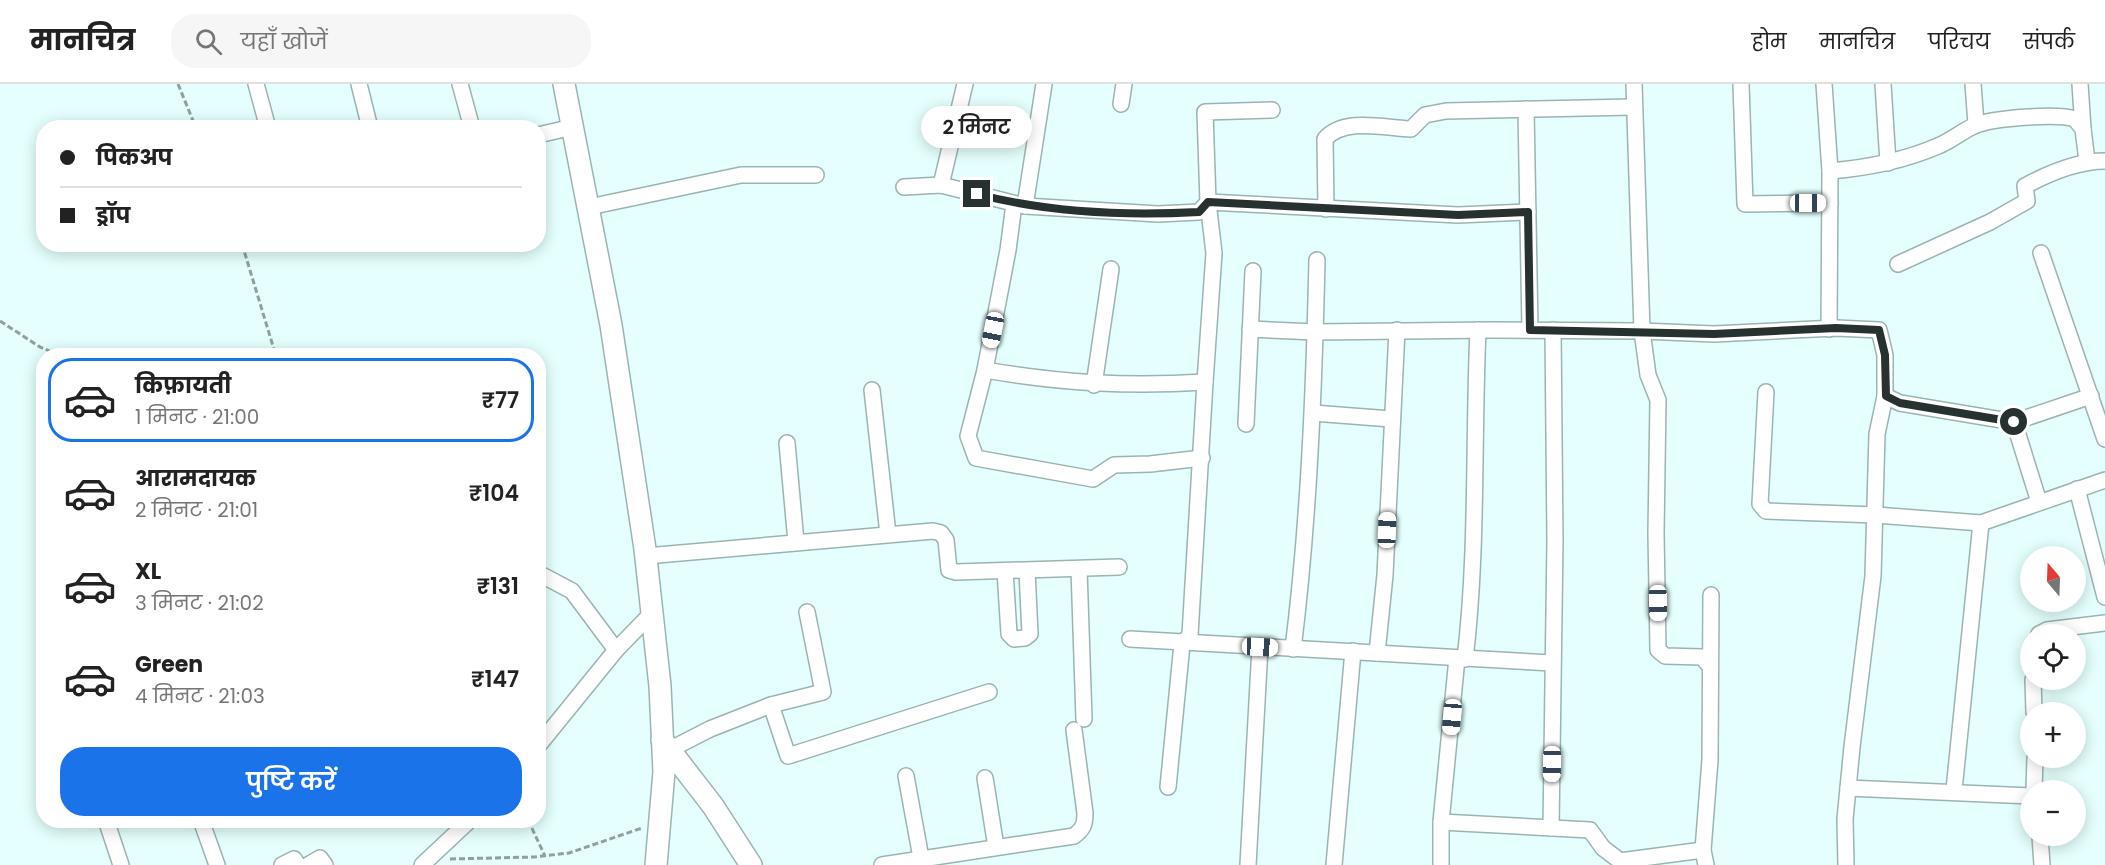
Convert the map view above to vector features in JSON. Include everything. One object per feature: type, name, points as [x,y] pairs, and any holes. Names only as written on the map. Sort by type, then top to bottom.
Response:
[{"type":"street","points":[[256,84],[266,120]]},
{"type":"street","points":[[359,84],[368,120]]},
{"type":"street","points":[[460,84],[470,120]]},
{"type":"street","points":[[564,84],[589,207],[633,460],[646,556],[666,745],[656,865]]},
{"type":"street","points":[[941,185],[965,84]]},
{"type":"street","points":[[1044,84],[985,370],[968,436],[976,458],[1093,479],[1114,465],[1150,464],[1202,458]]},
{"type":"street","points":[[1121,104],[1124,84]]},
{"type":"street","points":[[1634,84],[1642,331],[1648,375],[1658,400],[1656,533],[1658,650],[1665,656],[1702,657],[1709,665]]},
{"type":"street","points":[[1741,84],[1745,204],[1830,203]]},
{"type":"street","points":[[1824,84],[1830,171],[1829,329]]},
{"type":"street","points":[[1883,84],[1888,163]]},
{"type":"street","points":[[1973,84],[1976,124]]},
{"type":"street","points":[[2080,84],[2087,161]]},
{"type":"street","points":[[1326,210],[1325,139],[1338,128],[1350,126],[1411,129],[1425,116],[1446,111],[1633,107]]},
{"type":"street","points":[[1526,109],[1530,330]]},
{"type":"street","points":[[1168,787],[1182,644],[1190,634],[1214,253],[1208,202],[1205,112],[1272,110]]},
{"type":"street","points":[[1830,171],[1863,169],[1888,163],[1938,146],[1976,124],[2042,116],[2067,117],[2075,119],[2083,129]]},
{"type":"street","points":[[546,133],[573,127]]},
{"type":"street","points":[[1898,264],[1990,222],[2027,201],[2025,186],[2087,161],[2105,161]]},
{"type":"street","points":[[589,207],[741,175],[816,175]]},
{"type":"street","points":[[904,187],[941,185],[1019,205],[1158,214],[1199,212],[1208,202]]},
{"type":"street","points":[[1208,202],[1326,210],[1458,215],[1528,212]]},
{"type":"street","points":[[2041,253],[2105,440]]},
{"type":"street","points":[[1293,649],[1301,583],[1313,413],[1317,260]]},
{"type":"street","points":[[1094,385],[1111,269]]},
{"type":"street","points":[[1246,424],[1253,271]]},
{"type":"street","points":[[1250,329],[1315,332],[1553,330],[1714,334],[1829,329],[1879,330],[1885,355],[1886,396],[1877,434],[1876,515],[1871,588],[1848,788],[1846,865]]},
{"type":"street","points":[[1377,653],[1385,575],[1391,419],[1398,330]]},
{"type":"street","points":[[1441,865],[1441,822],[1474,564],[1478,330]]},
{"type":"street","points":[[1551,828],[1555,540],[1553,330]]},
{"type":"street","points":[[985,370],[1094,385],[1143,386],[1205,382]]},
{"type":"street","points":[[872,390],[888,534]]},
{"type":"street","points":[[1766,392],[1760,504],[1766,511],[1876,515],[1981,524],[2105,480]]},
{"type":"street","points":[[1886,396],[1900,403],[2014,422],[2091,396]]},
{"type":"street","points":[[1313,413],[1391,419]]},
{"type":"street","points":[[2014,422],[2039,502]]},
{"type":"street","points":[[787,443],[796,542]]},
{"type":"street","points":[[2077,489],[2105,597]]},
{"type":"street","points":[[1954,790],[1981,524]]},
{"type":"street","points":[[646,556],[925,531],[941,533],[946,540],[949,570],[956,572],[1119,567]]},
{"type":"street","points":[[882,865],[1074,836],[1081,831],[1085,824],[1085,813],[1079,724],[1079,568]]},
{"type":"street","points":[[1005,572],[1009,634],[1014,639],[1025,639],[1030,634],[1027,571]]},
{"type":"street","points":[[546,577],[572,591],[616,650]]},
{"type":"street","points":[[1441,822],[1590,830],[1603,848],[1620,861],[1705,858],[1710,759],[1711,595]]},
{"type":"street","points":[[666,745],[771,705],[823,693],[807,612]]},
{"type":"street","points":[[546,736],[616,650],[652,613]]},
{"type":"street","points":[[2086,625],[2105,623]]},
{"type":"street","points":[[1130,639],[1182,644],[1552,663]]},
{"type":"street","points":[[1248,865],[1260,647]]},
{"type":"street","points":[[1334,865],[1353,651]]},
{"type":"street","points":[[771,705],[788,756],[989,692]]},
{"type":"street","points":[[666,745],[713,806],[751,865]]},
{"type":"street","points":[[906,776],[921,858]]},
{"type":"street","points":[[985,778],[996,847]]},
{"type":"street","points":[[1848,788],[1954,790],[2020,794]]},
{"type":"street","points":[[110,828],[122,865]]},
{"type":"street","points":[[204,828],[217,865]]},
{"type":"street","points":[[426,862],[462,828]]},
{"type":"street","points":[[2041,846],[2042,865]]},
{"type":"street","points":[[1603,848],[1603,865]]},
{"type":"street","points":[[308,865],[320,858],[325,865]]},
{"type":"street","points":[[282,865],[294,859],[298,865]]},
{"type":"path","points":[[178,84],[193,120]]},
{"type":"path","points":[[244,252],[274,348]]},
{"type":"path","points":[[0,321],[44,348]]},
{"type":"path","points":[[426,862],[569,853],[660,820]]},
{"type":"path","points":[[532,828],[545,856]]},
{"type":"route","points":[[977,194],[1024,206],[1158,214],[1199,212],[1208,202],[1344,211],[1407,211],[1458,215],[1528,212],[1530,330],[1714,334],[1836,328],[1879,330],[1885,355],[1886,396],[1900,403],[2014,422]]}]
